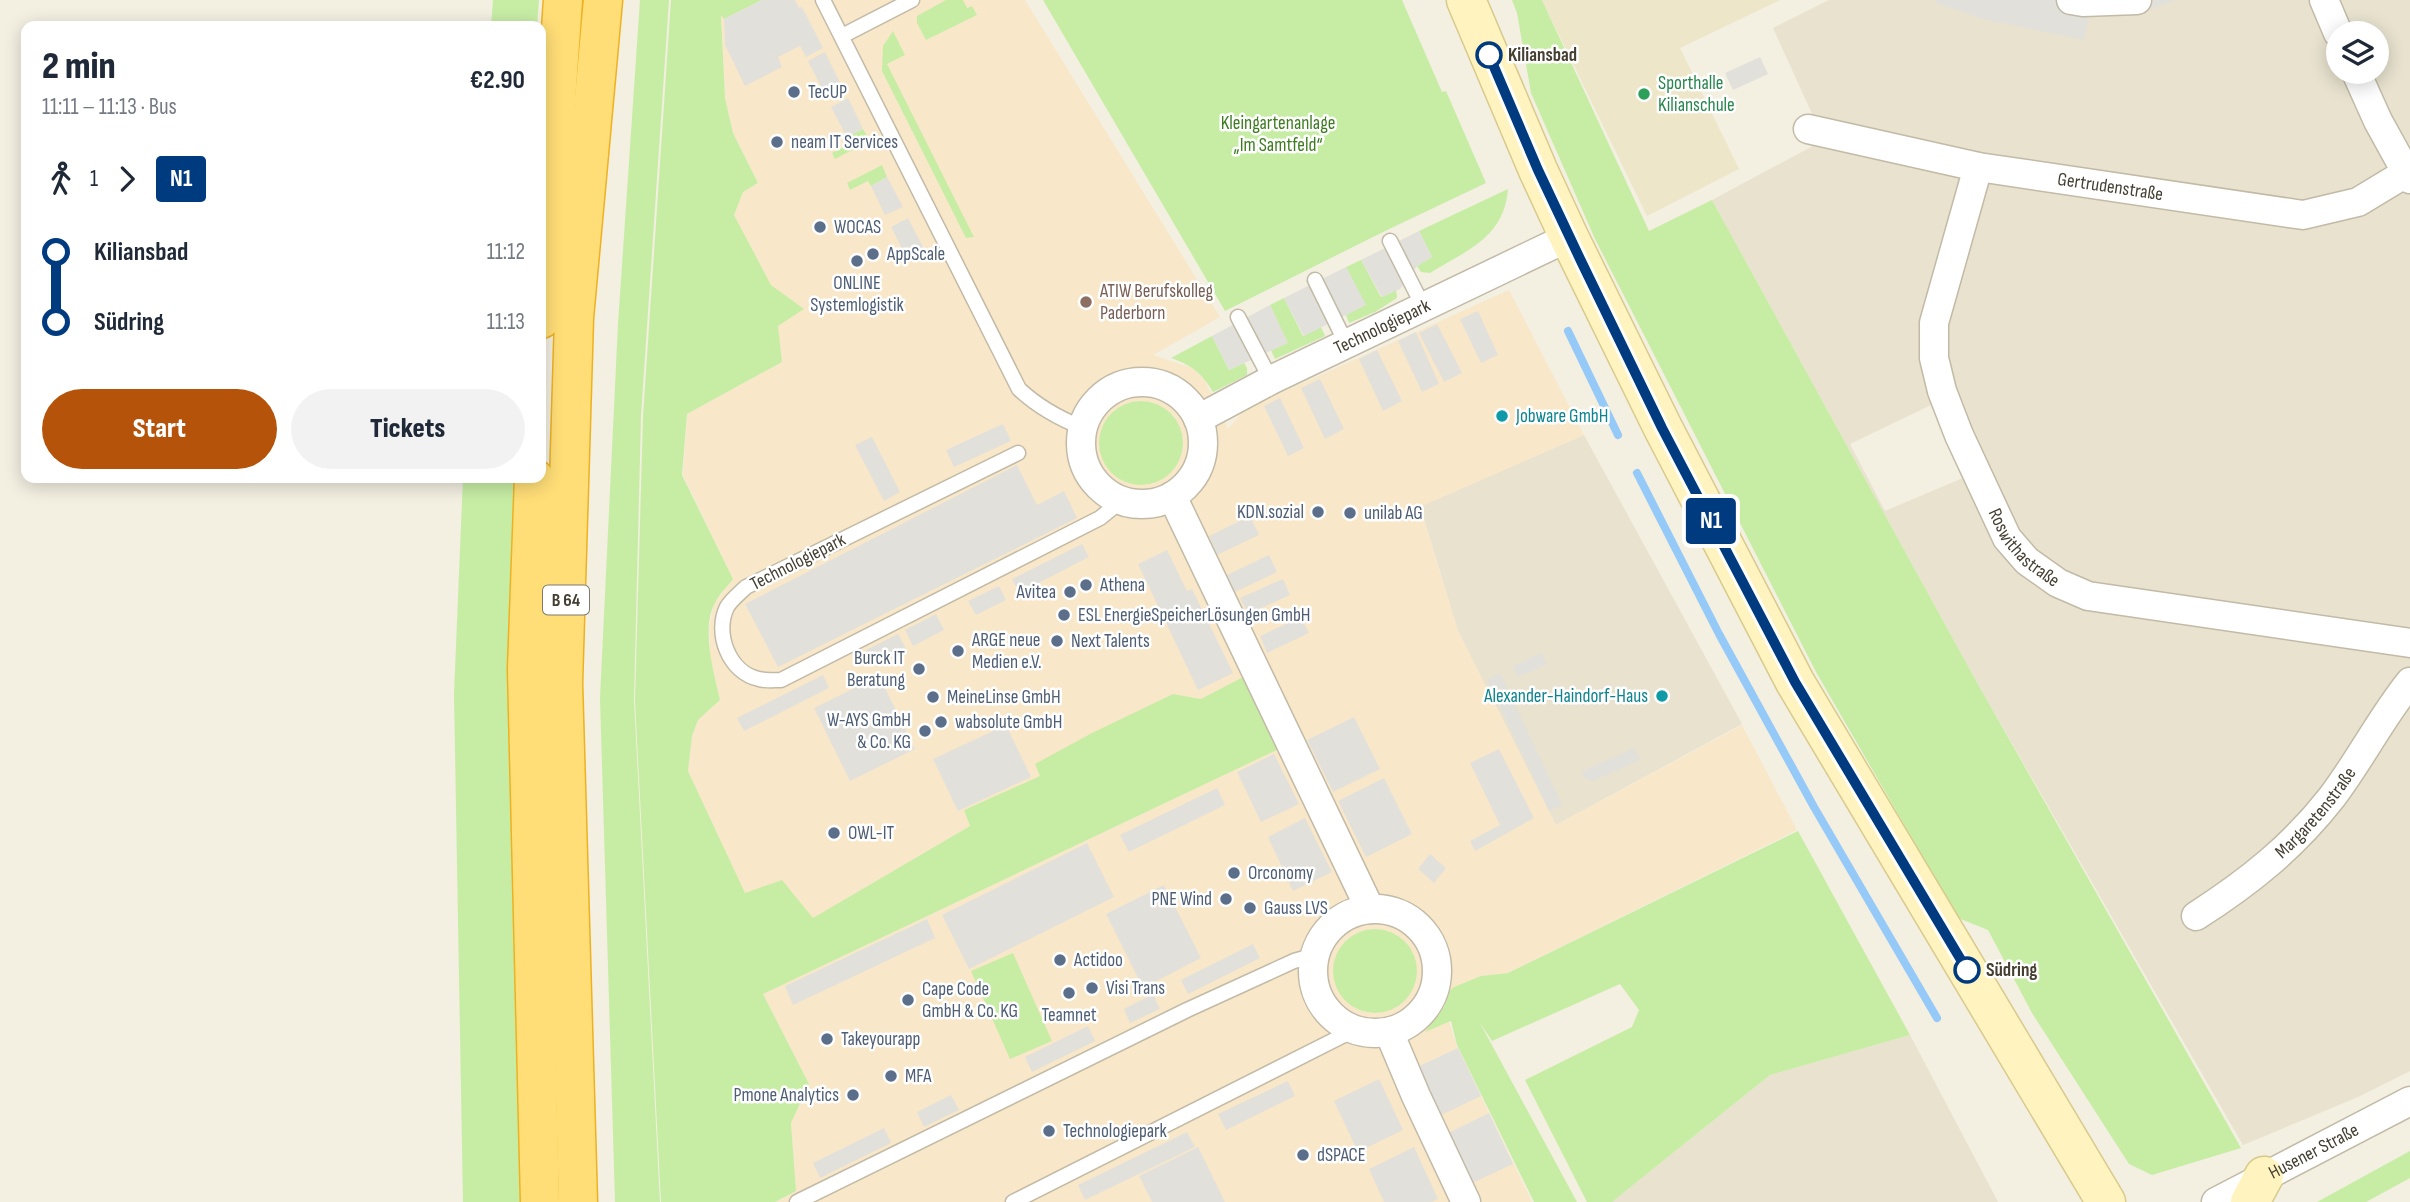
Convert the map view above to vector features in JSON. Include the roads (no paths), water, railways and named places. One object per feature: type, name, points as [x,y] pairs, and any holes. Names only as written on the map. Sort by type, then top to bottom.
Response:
[{"type":"highway","points":[[546,246],[563,0]]},
{"type":"highway","name":"B 64","points":[[578,1202],[563,683],[574,318],[603,0]]},
{"type":"highway","name":"B 64","points":[[534,483],[527,669],[540,1202]]},
{"type":"main road","points":[[1466,0],[1569,237],[1662,428],[1795,682],[2106,1202]]},
{"type":"street","points":[[2071,0],[2137,0]]},
{"type":"street","points":[[2324,0],[2334,21]]},
{"type":"street","points":[[2361,84],[2408,176]]},
{"type":"street","name":"Gertrudenstraße","points":[[1808,129],[1978,167],[2303,215],[2358,202],[2408,176]]},
{"type":"street","name":"Roswithastraße","points":[[1978,167],[1934,323],[1934,358],[1942,391],[1959,435],[2007,538],[2027,561],[2058,583],[2088,596],[2410,643]]},
{"type":"street","name":"Technologiepark","points":[[1199,419],[1271,380],[1569,237]]},
{"type":"street","points":[[1132,382],[1148,382],[1171,389],[1190,405],[1199,419],[1203,450],[1199,465],[1192,479],[1172,496],[1153,504],[1137,505],[1121,501],[1107,494],[1095,483],[1086,469],[1080,438],[1083,428],[1091,408],[1102,396],[1116,387],[1132,382]]},
{"type":"street","points":[[1172,496],[1370,909]]},
{"type":"street","name":"Margaretenstraße","points":[[2196,916],[2259,873],[2301,834],[2332,796],[2410,682]]},
{"type":"street","points":[[1370,909],[1395,912],[1418,925],[1434,950],[1437,962],[1436,984],[1432,996],[1420,1014],[1411,1022],[1389,1032],[1376,1034],[1354,1030],[1324,1006],[1313,976],[1315,955],[1328,931],[1349,915],[1370,909]]},
{"type":"street","points":[[1389,1032],[1416,1097],[1466,1202]]},
{"type":"street","name":"Husener Straße","points":[[2216,1202],[2257,1189],[2410,1101]]},
{"type":"lane","points":[[823,0],[1019,389],[1051,414],[1083,428]]},
{"type":"lane","points":[[842,36],[912,0]]},
{"type":"lane","points":[[1390,242],[1424,308]]},
{"type":"lane","points":[[1315,280],[1347,345]]},
{"type":"lane","points":[[1238,317],[1271,380]]},
{"type":"lane","name":"Technologiepark","points":[[1018,453],[746,587],[727,607],[722,631],[727,653],[741,670],[757,679],[781,680],[1100,518],[1121,501]]},
{"type":"lane","points":[[797,1202],[1187,1010],[1294,961],[1315,955]]},
{"type":"lane","points":[[1013,1202],[1354,1030]]},
{"type":"waterway","points":[[1568,331],[1618,435]]},
{"type":"waterway","points":[[1637,473],[1719,634],[1814,807],[1937,1018]]},
{"type":"place","name":"Kiliansbad","points":[[1489,55]]},
{"type":"place","name":"TecUP","points":[[794,92]]},
{"type":"place","name":"Sporthalle Kilianschule","points":[[1644,94]]},
{"type":"place","name":"neam IT Services","points":[[777,142]]},
{"type":"place","name":"WOCAS","points":[[820,227]]},
{"type":"place","name":"AppScale","points":[[873,254]]},
{"type":"place","name":"ONLINE Systemlogistik","points":[[857,261]]},
{"type":"place","name":"ATIW Berufskolleg Paderborn","points":[[1086,302]]},
{"type":"place","name":"Jobware GmbH","points":[[1502,416]]},
{"type":"place","name":"KDN.sozial","points":[[1318,512]]},
{"type":"place","name":"unilab AG","points":[[1350,513]]},
{"type":"place","name":"Athena","points":[[1086,585]]},
{"type":"place","name":"Avitea","points":[[1070,592]]},
{"type":"place","name":"ESL EnergieSpeicherLösungen GmbH","points":[[1064,615]]},
{"type":"place","name":"Next Talents","points":[[1057,641]]},
{"type":"place","name":"ARGE neue Medien e.V.","points":[[958,651]]},
{"type":"place","name":"Burck IT Beratung","points":[[919,669]]},
{"type":"place","name":"Alexander-Haindorf-Haus","points":[[1662,696]]},
{"type":"place","name":"MeineLinse GmbH","points":[[933,697]]},
{"type":"place","name":"wabsolute GmbH","points":[[941,722]]},
{"type":"place","name":"W-AYS GmbH & Co. KG","points":[[925,731]]},
{"type":"place","name":"OWL-IT","points":[[834,833]]},
{"type":"place","name":"Orconomy","points":[[1234,873]]},
{"type":"place","name":"PNE Wind","points":[[1226,899]]},
{"type":"place","name":"Gauss LVS","points":[[1250,908]]},
{"type":"place","name":"Actidoo","points":[[1060,960]]},
{"type":"place","name":"Südring","points":[[1967,970]]},
{"type":"place","name":"Visi Trans","points":[[1092,988]]},
{"type":"place","name":"Teamnet","points":[[1069,993]]},
{"type":"place","name":"Cape Code GmbH & Co. KG","points":[[908,1000]]},
{"type":"place","name":"Takeyourapp","points":[[827,1039]]},
{"type":"place","name":"MFA","points":[[891,1076]]},
{"type":"place","name":"Pmone Analytics","points":[[853,1095]]},
{"type":"place","name":"Technologiepark","points":[[1049,1131]]},
{"type":"place","name":"dSPACE","points":[[1303,1155]]},
{"type":"park label","name":"Kleingartenanlage „Im Samtfeld“","points":[[1278,134]]}]
